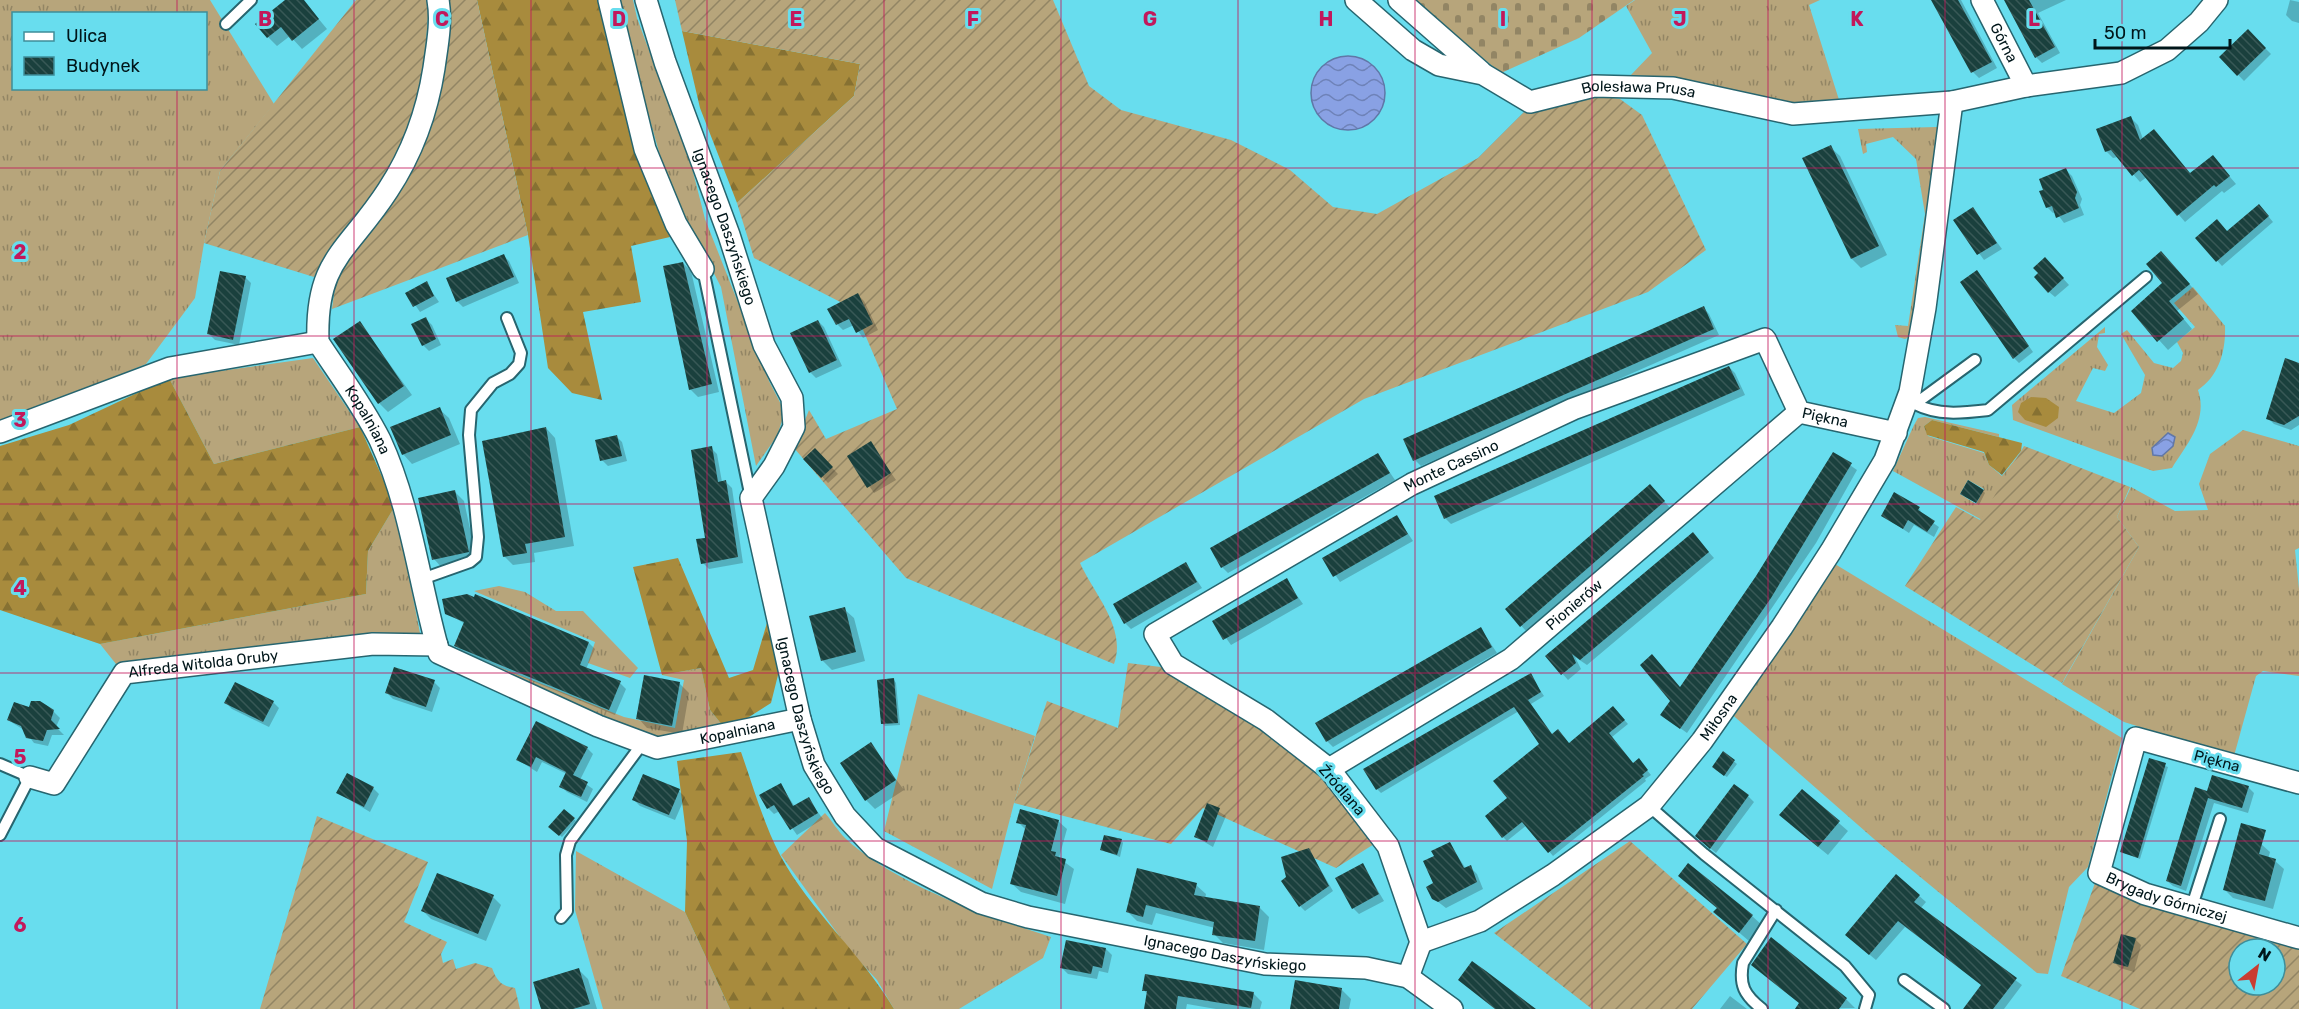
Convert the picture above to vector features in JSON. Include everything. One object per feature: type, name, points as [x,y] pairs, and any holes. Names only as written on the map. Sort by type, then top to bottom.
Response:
[{"type":"street","points":[[0,432],[170,368],[318,342],[318,314],[324,279],[344,246],[386,193],[404,163],[423,120],[438,38],[438,0]]},
{"type":"street","points":[[609,0],[645,149],[675,224],[703,269]]},
{"type":"street","name":"Ignacego Daszyńskiego","points":[[646,0],[665,62],[729,235],[764,345],[792,398],[794,428],[774,466],[751,498],[800,719],[814,765],[845,816],[875,848],[981,903],[1028,917],[1265,964],[1366,968],[1408,977],[1452,1009]]},
{"type":"street","name":"Bolesława Prusa","points":[[1356,0],[1413,50],[1439,65],[1483,74],[1530,102],[1594,86],[1673,88],[1793,114],[1952,102],[2026,86],[2121,73],[2146,63],[2168,50],[2199,22],[2217,0]]},
{"type":"street","points":[[1399,0],[1483,74]]},
{"type":"street","name":"Górna","points":[[1982,0],[2026,86]]},
{"type":"street","points":[[1913,398],[1952,102]]},
{"type":"street","name":"Piękna","points":[[1765,339],[1799,412],[1896,433]]},
{"type":"street","name":"Monte Cassino","points":[[1155,634],[1412,484],[1573,409],[1765,339]]},
{"type":"street","name":"Kopalniana","points":[[318,342],[381,442],[404,510],[439,653],[642,744],[657,748],[800,719]]},
{"type":"street","name":"Miłosna","points":[[1421,942],[1480,921],[1553,875],[1649,806],[1702,741],[1782,627],[1885,460],[1913,398]]},
{"type":"street","name":"Pionierów","points":[[1329,769],[1511,659],[1799,412]]},
{"type":"street","name":"Źródlana","points":[[1155,634],[1173,664],[1266,720],[1329,769],[1388,846],[1421,942]]},
{"type":"street","name":"Alfreda Witolda Oruby","points":[[30,777],[54,784],[124,673],[373,644],[437,645]]},
{"type":"street","name":"Piękna","points":[[2136,738],[2299,783]]},
{"type":"street","name":"Brygady Górniczej","points":[[2136,738],[2099,873],[2145,894],[2299,938]]},
{"type":"street","points":[[1408,977],[1421,942]]},
{"type":"lane","points":[[226,24],[251,0]]},
{"type":"lane","points":[[703,269],[751,498]]},
{"type":"lane","points":[[1913,398],[1947,414],[1988,410],[2146,277]]},
{"type":"lane","points":[[422,579],[470,562],[476,557],[478,537],[469,435],[471,410],[493,383],[510,374],[519,364],[521,353],[507,318]]},
{"type":"lane","points":[[1913,398],[1975,360]]},
{"type":"lane","points":[[561,918],[567,911],[566,855],[570,841],[642,744]]},
{"type":"lane","name":"Alfreda Witolda Oruby","points":[[0,764],[30,777]]},
{"type":"lane","points":[[0,835],[30,777]]},
{"type":"lane","points":[[1649,806],[1704,854],[1776,910],[1861,982],[1869,995],[1865,1009]]},
{"type":"lane","points":[[2192,906],[2220,819]]},
{"type":"lane","points":[[1762,1009],[1749,999],[1741,986],[1741,972],[1743,963],[1776,910]]},
{"type":"lane","points":[[1904,980],[1944,1009]]},
{"type":"green space","points":[[0,0],[210,0],[274,104],[220,171],[195,298],[146,364],[0,425]]},
{"type":"green space","points":[[356,0],[429,0],[420,86],[409,127],[390,168],[322,262],[314,277],[204,243],[220,171]]},
{"type":"green space","points":[[448,0],[477,0],[528,235],[332,309],[336,279],[412,166],[444,64]]},
{"type":"green space","points":[[477,0],[603,0],[626,108],[670,237],[631,246],[641,302],[583,312],[602,400],[572,393],[548,368],[528,235]]},
{"type":"green space","points":[[616,0],[633,0],[637,18],[691,164],[705,219],[769,381],[785,412],[777,436],[756,466],[721,287],[672,198]]},
{"type":"green space","points":[[675,0],[1053,0],[1089,86],[1121,110],[1231,140],[1290,170],[1333,207],[1377,214],[1478,158],[1524,112],[1591,95],[1620,99],[1642,115],[1706,250],[1648,292],[1364,399],[1080,563],[1113,624],[1117,651],[1114,664],[906,578],[794,448],[809,410],[826,439],[897,409],[854,309],[754,258],[737,203],[854,96],[860,64],[682,31]]},
{"type":"green space","points":[[1412,0],[1634,0],[1579,38],[1501,73]]},
{"type":"green space","points":[[1635,0],[1820,0],[1809,5],[1840,103],[1803,106],[1629,77],[1652,53],[1626,6]]},
{"type":"green space","points":[[682,31],[860,64],[854,96],[737,203],[700,108]]},
{"type":"green space","points":[[1937,127],[1939,130],[1911,336],[1905,339],[1898,337],[1895,325],[1908,326],[1925,214],[1916,159],[1893,137],[1866,144],[1867,152],[1863,154],[1858,129]]},
{"type":"green space","points":[[2193,287],[2225,326],[2224,345],[2216,370],[2198,390],[2200,411],[2195,431],[2172,468],[2153,471],[2013,420],[2012,405],[2105,327],[2105,333],[2099,334],[2097,347],[2108,365],[2105,371],[2093,368],[2076,401],[2114,413],[2141,393],[2145,375],[2121,334],[2127,330],[2154,363],[2173,368],[2181,361],[2183,353],[2177,342],[2195,327],[2174,303]]},
{"type":"green space","points":[[313,358],[360,427],[214,464],[169,378]]},
{"type":"green space","points":[[169,378],[214,464],[360,427],[395,506],[368,551],[366,594],[100,644],[0,610],[0,446],[69,425]]},
{"type":"green space","points":[[2031,397],[2046,398],[2059,407],[2058,418],[2046,427],[2025,420],[2018,412],[2021,403]]},
{"type":"green space","points":[[1925,417],[1999,434],[1999,437],[1932,420],[1924,426],[1928,436],[1984,453],[1989,465],[2002,476],[2021,452],[1982,520],[1893,471],[1918,418]],"holes":[[[1968,480],[1984,489],[1976,504],[1960,494]]]},
{"type":"green space","points":[[1932,420],[2022,443],[2021,451],[2002,475],[1989,465],[1984,452],[1927,435],[1924,426]]},
{"type":"green space","points":[[2243,430],[2299,446],[2299,548],[2295,550],[2299,589],[2299,676],[2263,671],[2256,676],[2234,756],[2124,722],[2062,684],[2139,547],[2117,517],[2131,487],[2175,511],[2208,510],[2199,484],[2210,454]]},
{"type":"green space","points":[[2024,446],[2130,487],[2117,517],[2139,547],[2062,683],[1905,586],[1956,507],[1980,520]]},
{"type":"green space","points":[[395,506],[420,633],[382,635],[120,669],[100,644],[366,594],[368,551]]},
{"type":"green space","points":[[678,558],[729,678],[753,670],[769,616],[779,671],[771,703],[727,731],[710,710],[701,668],[662,675],[633,567]]},
{"type":"green space","points":[[1830,561],[2122,738],[2088,867],[2069,887],[2048,974],[2037,973],[1874,839],[1728,711]]},
{"type":"green space","points":[[499,586],[525,592],[556,611],[583,611],[638,668],[630,678],[588,663],[595,642],[474,591]]},
{"type":"green space","points":[[454,649],[624,717],[675,728],[684,680],[662,675],[701,668],[710,710],[727,731],[674,739],[648,736],[612,725]]},
{"type":"green space","points":[[1128,663],[1169,668],[1312,757],[1379,841],[1336,868],[1203,808],[1171,844],[1014,803],[1047,701],[1118,728]]},
{"type":"green space","points":[[918,694],[1035,736],[1014,803],[992,889],[884,831]]},
{"type":"green space","points":[[741,752],[763,817],[780,855],[806,895],[867,970],[894,1009],[730,1009],[685,912],[687,841],[677,761]]},
{"type":"green space","points":[[825,813],[845,838],[888,870],[971,909],[1051,937],[1043,958],[959,1009],[894,1009],[877,980],[850,951],[781,855]]},
{"type":"green space","points":[[317,816],[428,862],[404,922],[447,942],[441,954],[443,963],[453,959],[456,969],[475,963],[492,968],[500,982],[515,988],[520,1009],[260,1009]]},
{"type":"green space","points":[[1630,841],[1747,944],[1692,1009],[1592,1009],[1494,933]]},
{"type":"green space","points":[[576,851],[685,912],[730,1009],[603,1009],[575,910]]},
{"type":"green space","points":[[2095,883],[2273,937],[2227,937],[2227,997],[2287,997],[2287,941],[2299,945],[2299,1009],[2140,1009],[2061,976]]},
{"type":"water","points":[[1348,56],[1362,59],[1374,67],[1382,79],[1385,93],[1382,107],[1374,119],[1362,127],[1348,130],[1334,127],[1322,119],[1314,107],[1311,93],[1314,79],[1322,67],[1334,59]]},
{"type":"water","points":[[2168,433],[2175,437],[2173,446],[2162,456],[2153,455],[2152,448]]},
{"type":"building","points":[[285,0],[304,0],[319,19],[292,41],[281,27],[267,38],[255,24]]},
{"type":"building","points":[[1931,0],[1958,0],[1992,62],[1971,73]]},
{"type":"building","points":[[2004,0],[2029,0],[2055,47],[2035,58]]},
{"type":"building","points":[[2248,29],[2266,48],[2237,76],[2219,57]]},
{"type":"building","points":[[2131,116],[2140,140],[2154,129],[2190,173],[2213,155],[2230,176],[2216,187],[2214,185],[2177,216],[2139,170],[2132,176],[2111,150],[2105,152],[2096,129]]},
{"type":"building","points":[[1831,145],[1879,246],[1851,259],[1802,158]]},
{"type":"building","points":[[2066,168],[2077,192],[2075,198],[2079,208],[2056,218],[2052,206],[2046,208],[2039,191],[2043,190],[2039,179]]},
{"type":"building","points":[[2259,204],[2269,216],[2216,262],[2195,238],[2217,219],[2227,231]]},
{"type":"building","points":[[1973,207],[1997,243],[1977,255],[1953,220]]},
{"type":"building","points":[[2161,251],[2190,284],[2169,301],[2184,319],[2157,342],[2131,311],[2162,283],[2146,264]]},
{"type":"building","points":[[504,254],[514,277],[456,302],[446,278]]},
{"type":"building","points":[[2045,257],[2064,278],[2048,293],[2034,277],[2038,273],[2033,268]]},
{"type":"building","points":[[683,262],[712,384],[689,390],[663,266]]},
{"type":"building","points":[[1977,270],[2029,346],[2013,359],[1960,282]]},
{"type":"building","points":[[220,271],[246,276],[233,340],[207,334]]},
{"type":"building","points":[[427,281],[434,296],[413,307],[405,293]]},
{"type":"building","points":[[858,293],[873,324],[856,333],[849,319],[836,325],[827,309]]},
{"type":"building","points":[[1704,306],[1714,329],[1413,461],[1403,439]]},
{"type":"building","points":[[426,317],[436,339],[422,346],[411,324]]},
{"type":"building","points":[[818,320],[837,360],[809,373],[790,333]]},
{"type":"building","points":[[360,321],[404,386],[378,404],[333,339]]},
{"type":"building","points":[[2285,358],[2299,363],[2299,416],[2284,425],[2266,419]]},
{"type":"building","points":[[1729,366],[1740,389],[1444,519],[1434,496]]},
{"type":"building","points":[[440,407],[451,435],[402,455],[390,427]]},
{"type":"building","points":[[546,427],[565,537],[525,544],[527,553],[503,557],[482,441]]},
{"type":"building","points":[[617,435],[622,456],[600,461],[595,440]]},
{"type":"building","points":[[871,441],[891,473],[867,488],[847,456]]},
{"type":"building","points":[[712,446],[718,482],[726,480],[738,557],[701,564],[696,539],[705,538],[691,450]]},
{"type":"building","points":[[815,448],[833,467],[821,478],[803,459]]},
{"type":"building","points":[[1833,452],[1852,463],[1771,598],[1680,729],[1660,715],[1670,701],[1640,665],[1652,654],[1680,687],[1756,576]]},
{"type":"building","points":[[1378,453],[1390,473],[1221,568],[1210,548]]},
{"type":"building","points":[[1968,480],[1984,490],[1976,503],[1960,494]]},
{"type":"building","points":[[1650,484],[1665,501],[1520,627],[1505,609]]},
{"type":"building","points":[[455,490],[469,552],[432,560],[418,498]]},
{"type":"building","points":[[1894,492],[1920,507],[1918,510],[1935,521],[1927,532],[1908,520],[1903,529],[1881,516]]},
{"type":"building","points":[[1397,515],[1408,534],[1333,577],[1322,558]]},
{"type":"building","points":[[1693,532],[1709,552],[1580,660],[1572,654],[1576,663],[1561,675],[1545,656]]},
{"type":"building","points":[[1186,562],[1197,582],[1124,624],[1113,604]]},
{"type":"building","points":[[1287,578],[1298,598],[1223,640],[1212,621]]},
{"type":"building","points":[[467,594],[474,597],[475,594],[589,642],[580,665],[621,681],[609,710],[454,646],[464,622],[445,614],[442,599]]},
{"type":"building","points":[[845,607],[856,652],[821,661],[809,616]]},
{"type":"building","points":[[1481,627],[1492,647],[1326,742],[1315,723]]},
{"type":"building","points":[[394,667],[435,680],[426,707],[385,693]]},
{"type":"building","points":[[1531,673],[1541,692],[1528,700],[1552,734],[1558,729],[1569,743],[1613,706],[1625,720],[1609,733],[1633,763],[1639,758],[1648,770],[1642,775],[1644,776],[1548,853],[1522,822],[1502,838],[1485,816],[1507,798],[1493,781],[1539,744],[1514,707],[1376,790],[1363,769]]},
{"type":"building","points":[[644,675],[680,682],[672,726],[636,719]]},
{"type":"building","points":[[894,678],[898,723],[881,724],[877,680]]},
{"type":"building","points":[[235,682],[274,701],[263,722],[224,703]]},
{"type":"building","points":[[31,701],[40,701],[54,710],[51,720],[60,729],[47,730],[43,741],[26,738],[21,726],[7,720],[14,702],[29,707]]},
{"type":"building","points":[[536,721],[588,747],[573,775],[588,782],[581,797],[559,787],[566,772],[536,757],[531,767],[516,760]]},
{"type":"building","points":[[871,742],[896,780],[865,801],[840,763]]},
{"type":"building","points":[[1723,751],[1735,760],[1724,776],[1712,767]]},
{"type":"building","points":[[2149,758],[2166,763],[2138,858],[2120,852]]},
{"type":"building","points":[[347,773],[374,787],[364,807],[336,793]]},
{"type":"building","points":[[643,774],[680,789],[669,815],[632,800]]},
{"type":"building","points":[[2212,775],[2249,786],[2242,808],[2208,798],[2181,886],[2166,881],[2195,787],[2207,791]]},
{"type":"building","points":[[781,783],[793,806],[809,797],[818,813],[790,830],[774,805],[767,809],[759,795]]},
{"type":"building","points":[[1734,784],[1749,795],[1710,849],[1695,836]]},
{"type":"building","points":[[1802,789],[1840,821],[1818,847],[1779,815]]},
{"type":"building","points":[[1207,803],[1220,808],[1207,842],[1194,837]]},
{"type":"building","points":[[564,809],[575,818],[559,836],[548,827]]},
{"type":"building","points":[[1020,809],[1059,820],[1051,851],[1056,852],[1055,856],[1066,859],[1057,896],[1010,884],[1026,825],[1016,823]]},
{"type":"building","points":[[2241,823],[2266,830],[2259,854],[2276,859],[2265,901],[2223,890]]},
{"type":"building","points":[[1104,835],[1122,839],[1117,855],[1100,850]]},
{"type":"building","points":[[1450,842],[1464,868],[1471,865],[1477,882],[1438,902],[1432,899],[1426,887],[1433,883],[1423,861],[1434,856],[1431,851]]},
{"type":"building","points":[[1309,848],[1329,886],[1299,907],[1281,881],[1286,877],[1281,857]]},
{"type":"building","points":[[1363,863],[1379,894],[1352,909],[1335,878]]},
{"type":"building","points":[[1688,863],[1753,915],[1739,933],[1713,912],[1717,908],[1678,876]]},
{"type":"building","points":[[1137,868],[1197,883],[1194,895],[1260,906],[1255,941],[1212,935],[1214,922],[1146,905],[1143,917],[1126,912]]},
{"type":"building","points":[[437,873],[494,895],[478,934],[421,911]]},
{"type":"building","points":[[1896,874],[1920,895],[1914,902],[2017,978],[1993,1009],[1963,1009],[1981,985],[1898,921],[1869,955],[1845,935]]},
{"type":"building","points":[[2121,934],[2136,938],[2128,967],[2113,963]]},
{"type":"building","points":[[1771,937],[1847,998],[1839,1009],[1795,1009],[1799,1003],[1751,965]]},
{"type":"building","points":[[1066,940],[1106,948],[1102,968],[1093,966],[1091,974],[1060,968]]},
{"type":"building","points":[[1472,961],[1536,1009],[1495,1009],[1458,980]]},
{"type":"building","points":[[579,968],[590,1004],[573,1009],[541,1009],[533,982]]},
{"type":"building","points":[[1145,974],[1254,992],[1251,1008],[1178,996],[1176,1009],[1144,1009],[1147,991],[1142,991]]},
{"type":"building","points":[[1295,980],[1342,988],[1339,1009],[1290,1009]]}]
